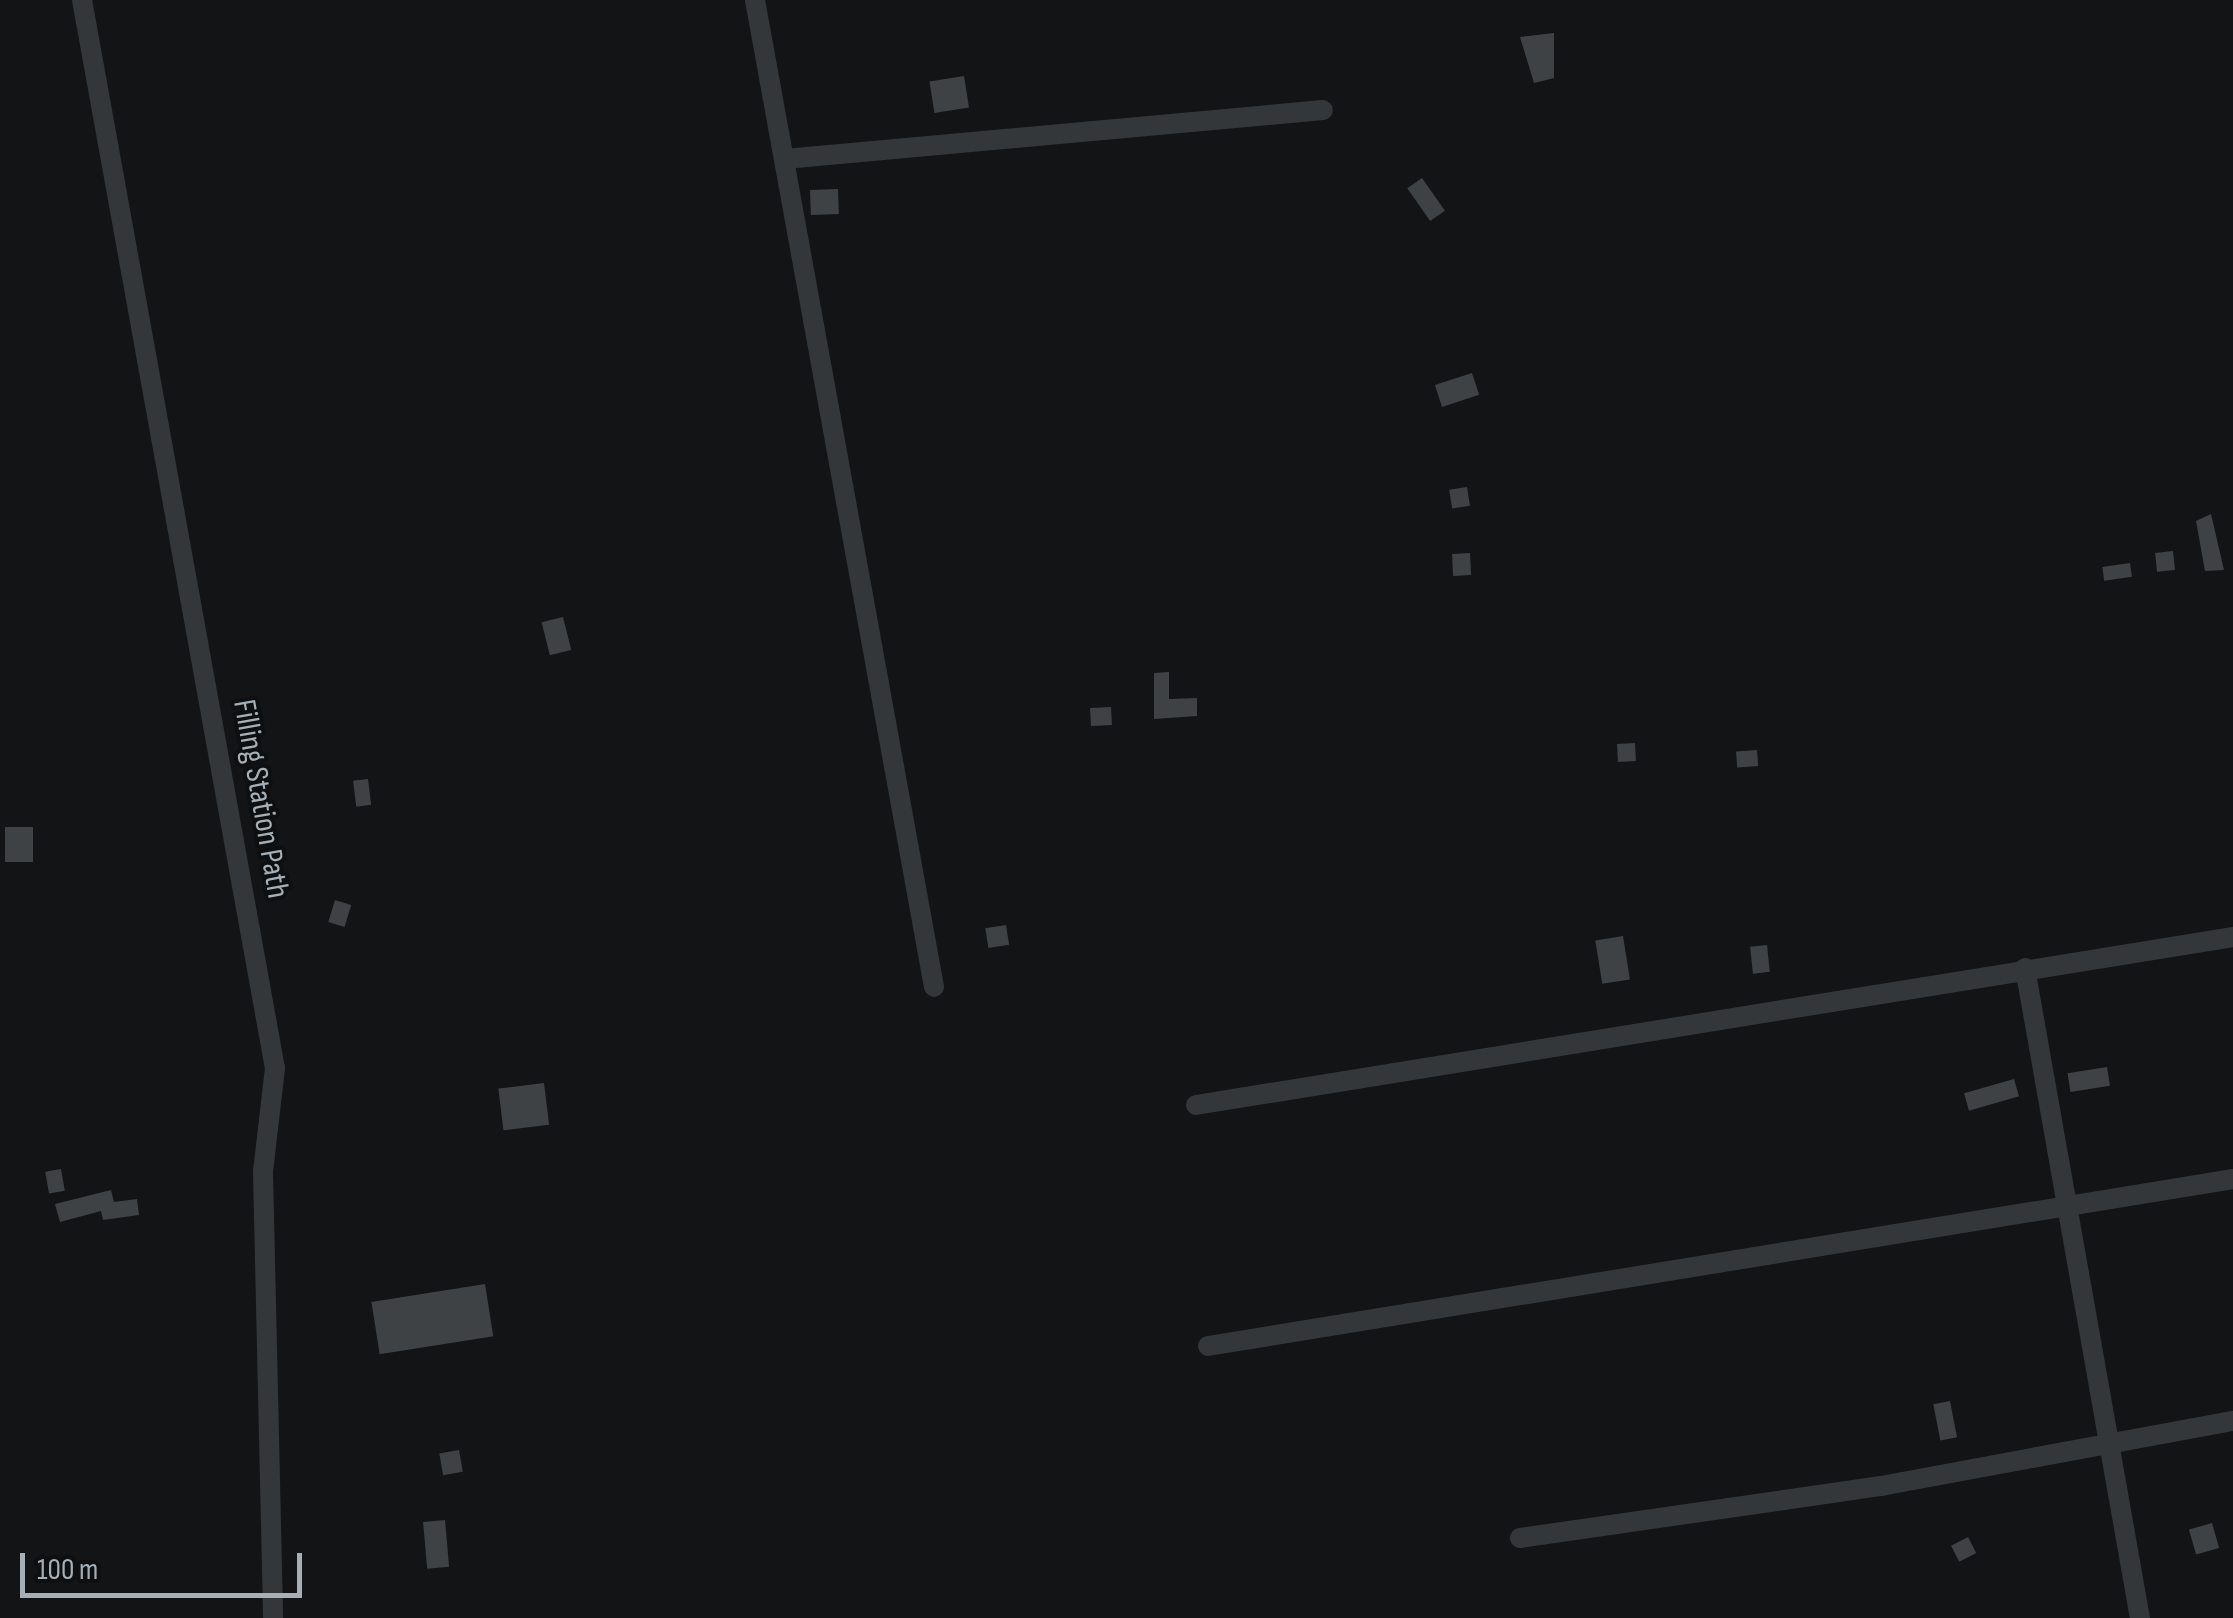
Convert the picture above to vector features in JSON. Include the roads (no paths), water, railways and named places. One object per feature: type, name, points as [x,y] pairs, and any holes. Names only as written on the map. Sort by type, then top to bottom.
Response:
[{"type":"street","name":"Filling Station Path","points":[[82,0],[275,1068],[263,1172],[274,1618]]},
{"type":"street","points":[[756,0],[934,987]]},
{"type":"street","points":[[785,158],[1323,110]]},
{"type":"street","points":[[1196,1105],[2233,937]]},
{"type":"street","points":[[2025,968],[2106,1444],[2140,1618]]},
{"type":"street","points":[[1208,1346],[2233,1179]]},
{"type":"street","points":[[1520,1538],[2233,1421]]}]
